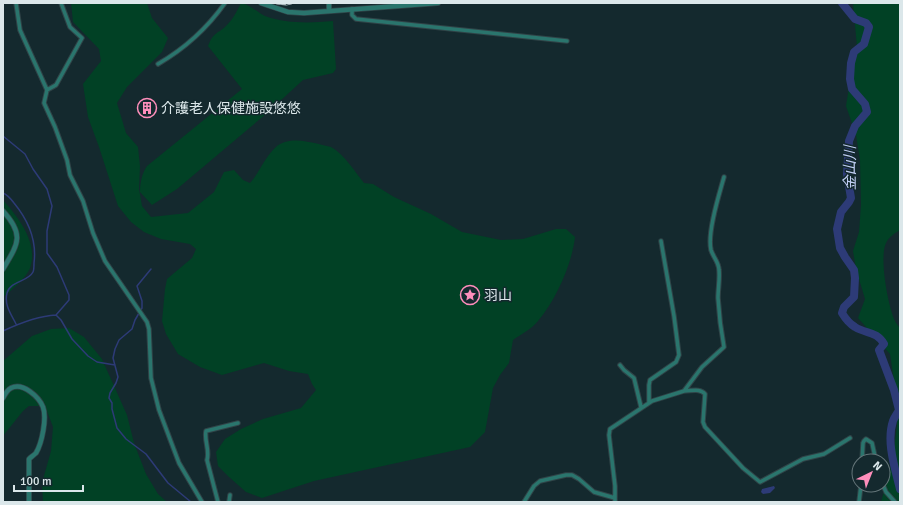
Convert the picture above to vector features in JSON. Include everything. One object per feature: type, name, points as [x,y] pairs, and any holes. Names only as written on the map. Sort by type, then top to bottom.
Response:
[{"type":"street","points":[[16,3],[20,30],[47,90],[44,103],[55,127],[67,160],[70,175],[83,201],[93,233],[105,261],[147,322],[149,329],[151,378],[159,410],[179,463],[202,502]]},
{"type":"street","points":[[47,90],[56,85],[82,38],[70,27],[61,3]]},
{"type":"street","points":[[158,64],[182,47],[212,19],[225,3]]},
{"type":"street","points":[[261,3],[288,12],[304,13],[438,3]]},
{"type":"street","points":[[329,3],[329,11]]},
{"type":"street","points":[[352,9],[352,15],[356,19],[566,41]]},
{"type":"street","points":[[684,391],[706,363],[724,347],[718,297],[719,269],[716,258],[712,252],[711,245],[717,200],[724,177]]},
{"type":"street","points":[[3,211],[13,224],[18,239],[15,248],[3,269]]},
{"type":"street","points":[[649,402],[650,380],[676,362],[679,356],[674,316],[660,241]]},
{"type":"street","points":[[620,365],[634,378],[641,407]]},
{"type":"street","points":[[3,398],[12,388],[20,387],[30,392],[43,407],[45,417],[41,441],[36,453],[29,459],[29,502]]},
{"type":"street","points":[[524,502],[534,486],[540,481],[566,475],[572,475],[594,492],[615,500],[614,472],[609,435],[610,430],[649,402],[684,391],[701,390],[704,392],[705,427],[743,468],[760,482],[803,459],[824,454],[850,438]]},
{"type":"street","points":[[218,502],[207,460],[209,454],[205,435],[206,431],[238,423]]},
{"type":"street","points":[[862,453],[863,443],[866,439],[870,440],[872,443],[874,453]]},
{"type":"street","points":[[887,493],[895,502]]},
{"type":"street","points":[[229,502],[230,495]]},
{"type":"green space","points":[[71,3],[147,3],[152,18],[168,38],[162,52],[127,87],[117,103],[126,133],[138,147],[140,166],[139,189],[142,206],[151,217],[188,213],[214,192],[224,172],[234,170],[243,180],[250,183],[269,154],[277,146],[287,141],[297,140],[331,147],[345,159],[364,183],[373,184],[394,197],[431,214],[462,232],[501,240],[523,239],[556,229],[566,229],[575,237],[567,270],[551,303],[536,324],[513,340],[509,363],[493,388],[485,432],[470,447],[314,481],[262,498],[246,492],[218,466],[216,452],[225,439],[241,429],[263,419],[301,408],[316,390],[308,374],[289,371],[264,363],[222,375],[200,367],[178,354],[166,334],[162,321],[165,289],[167,279],[192,258],[196,249],[190,244],[161,239],[144,232],[131,222],[118,206],[88,117],[83,84],[101,61],[99,49],[73,22]]},
{"type":"green space","points":[[241,3],[250,6],[265,16],[273,19],[290,22],[333,21],[336,69],[333,73],[303,80],[266,114],[177,189],[152,205],[140,192],[140,185],[147,166],[242,89],[208,46],[214,35],[224,28],[231,20]]},
{"type":"green space","points":[[853,3],[900,3],[900,230],[890,237],[886,243],[883,259],[885,282],[892,314],[900,328],[900,502],[881,502],[883,493],[891,493],[891,465],[897,425],[896,394],[890,354],[858,318],[865,299],[856,269],[853,251],[859,232],[861,205],[860,160],[856,135],[846,106],[857,47]]},
{"type":"green space","points":[[3,200],[21,222],[26,231],[32,249],[32,259],[30,268],[26,275],[3,297]]},
{"type":"green space","points":[[69,328],[84,337],[102,359],[127,415],[134,443],[146,474],[158,494],[167,502],[43,502],[42,483],[51,451],[53,427],[45,406],[29,406],[23,411],[3,436],[3,361],[32,336],[51,329]]},
{"type":"water","points":[[774,486],[775,488],[770,493],[763,494],[761,492],[762,489]]},
{"type":"waterway","name":"金山川","points":[[842,3],[855,19],[866,23],[869,27],[864,44],[854,52],[851,63],[850,79],[852,89],[865,104],[867,112],[855,126],[849,141],[847,174],[851,198],[841,212],[837,229],[840,248],[854,270],[855,278],[854,297],[844,307],[842,313],[853,326],[875,335],[884,344],[879,350],[894,390],[899,410],[893,421],[890,438],[892,455],[900,489]]},
{"type":"waterway","points":[[3,136],[25,154],[33,169],[47,189],[52,206],[47,231],[47,253],[57,267],[69,295],[69,300],[56,315]]},
{"type":"waterway","points":[[3,193],[11,199],[27,223],[33,238],[35,255],[34,268],[31,275],[12,286],[7,293],[6,302],[16,324]]},
{"type":"waterway","points":[[151,269],[137,286],[142,301],[142,308],[132,329],[119,340],[115,349],[113,358],[118,377],[109,398],[112,403],[117,428],[126,439],[146,454],[168,483],[191,502]]},
{"type":"waterway","points":[[3,331],[29,320],[56,315],[61,320],[72,339],[88,356],[97,362],[115,365]]},
{"type":"railway","points":[[277,3],[291,3]]},
{"type":"place","name":"介護老人保健施設悠悠","points":[[147,108]]},
{"type":"place","name":"羽山","points":[[470,295]]}]
